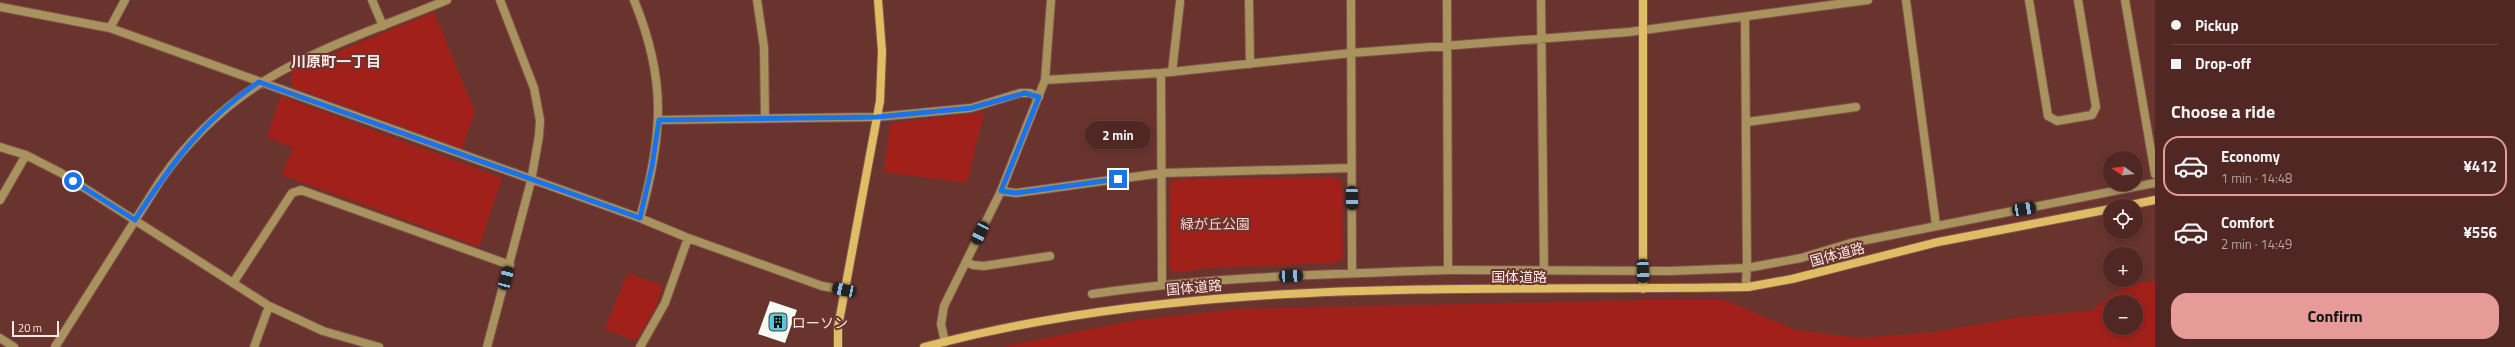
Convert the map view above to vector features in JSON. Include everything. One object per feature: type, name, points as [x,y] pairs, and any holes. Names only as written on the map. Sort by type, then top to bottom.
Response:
[{"type":"street","points":[[110,28],[125,0]]},
{"type":"street","points":[[372,0],[383,26]]},
{"type":"street","points":[[55,347],[173,162],[210,120],[259,82],[294,63],[447,0]]},
{"type":"street","points":[[487,347],[510,265],[531,181],[539,136],[537,105],[529,73],[500,0]]},
{"type":"street","points":[[634,0],[645,26],[656,68],[659,120],[652,166],[640,218]]},
{"type":"street","points":[[757,0],[764,47],[765,118]]},
{"type":"street","points":[[838,347],[837,334],[844,290],[877,117],[882,51],[878,0]]},
{"type":"street","points":[[945,342],[941,324],[944,306],[1001,191],[1045,80],[1051,0]]},
{"type":"street","points":[[1249,0],[1250,64]]},
{"type":"street","points":[[1351,0],[1352,273]]},
{"type":"street","points":[[1447,0],[1448,270]]},
{"type":"street","points":[[1541,0],[1544,272]]},
{"type":"street","points":[[1643,0],[1643,289]]},
{"type":"street","points":[[1045,80],[1161,73],[1351,53],[1447,47],[1642,30],[1868,0]]},
{"type":"street","points":[[1906,0],[1936,225]]},
{"type":"street","points":[[2029,0],[2048,116],[2057,120],[2092,115],[2096,107],[2078,0]]},
{"type":"street","points":[[2125,0],[2155,174]]},
{"type":"street","points":[[1172,72],[1180,2]]},
{"type":"street","points":[[0,7],[110,28],[531,181],[640,218],[688,238],[822,286],[844,290]]},
{"type":"street","points":[[1745,17],[1748,287]]},
{"type":"street","points":[[1161,73],[1162,284]]},
{"type":"street","points":[[659,120],[877,117],[971,108],[1025,93],[1039,97]]},
{"type":"street","points":[[1747,122],[1856,107]]},
{"type":"street","points":[[0,147],[26,155],[60,173],[269,306],[323,331],[379,347]]},
{"type":"street","points":[[0,200],[26,155]]},
{"type":"street","points":[[1001,191],[1016,193],[1162,173],[1352,168]]},
{"type":"street","points":[[1092,294],[1162,284],[1352,273],[1448,270],[1544,272],[1747,268],[1801,258],[1851,242],[2155,183]]},
{"type":"street","points":[[233,283],[292,193],[300,190],[510,265]]},
{"type":"street","points":[[2143,202],[2155,200]]},
{"type":"street","name":"国体道路","points":[[924,347],[1071,316],[1174,301],[1356,290],[1748,287],[1792,279],[1938,242],[2103,210]]},
{"type":"street","points":[[640,347],[665,303],[688,238]]},
{"type":"street","points":[[966,262],[973,265],[984,266],[1050,256]]},
{"type":"street","points":[[254,347],[269,306]]},
{"type":"street","points":[[0,338],[14,347]]},
{"type":"green space","points":[[434,12],[475,112],[462,149],[292,87],[291,71]]},
{"type":"green space","points":[[281,96],[502,178],[479,247],[282,175],[293,148],[267,137]]},
{"type":"green space","points":[[984,112],[967,183],[884,172],[890,126],[894,123]]},
{"type":"green space","name":"緑が丘公園","points":[[1335,177],[1342,184],[1343,258],[1335,263],[1208,268],[1174,273],[1169,266],[1170,185],[1174,179]]},
{"type":"green space","points":[[628,273],[663,286],[656,307],[636,341],[605,329]]},
{"type":"green space","points":[[2155,281],[2155,347],[1001,347],[1137,320],[1239,309],[1646,300],[1724,300],[1796,330],[1860,338],[1934,332],[2020,317],[2090,311],[2103,302],[2103,335],[2143,335],[2143,295],[2112,295],[2128,287],[2143,287],[2143,282]]},
{"type":"building","name":"ローソン","points":[[770,301],[797,310],[785,343],[758,334]]},
{"type":"place","name":"ローソン","points":[[778,322]]},
{"type":"district","name":"川原町一丁目","points":[[336,61]]},
{"type":"route","points":[[73,181],[135,220],[173,162],[191,141],[210,120],[259,82],[531,181],[640,218],[657,143],[659,120],[877,117],[971,108],[1020,94],[1030,93],[1039,97],[1001,191],[1016,193],[1118,179]]}]
